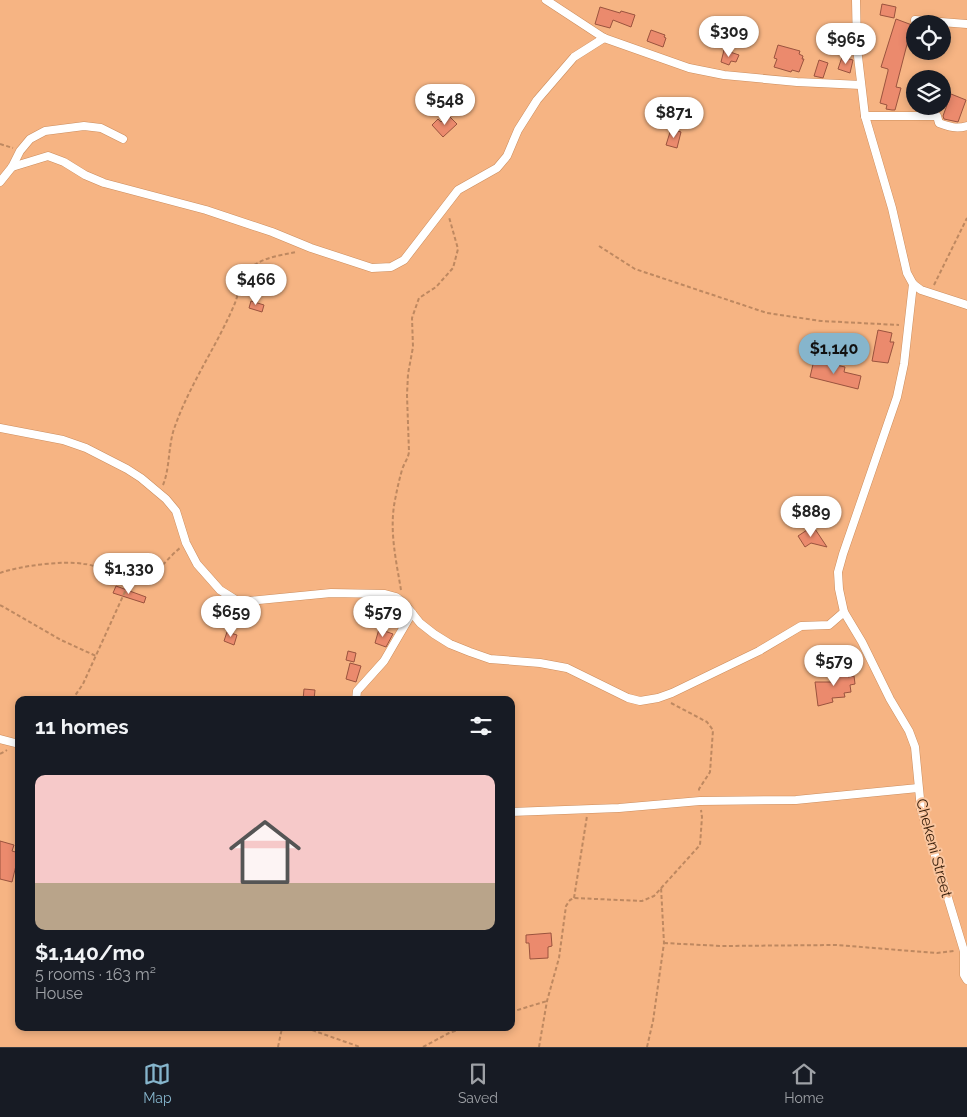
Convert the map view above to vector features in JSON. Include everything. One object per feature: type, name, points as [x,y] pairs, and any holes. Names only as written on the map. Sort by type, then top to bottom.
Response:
[{"type":"street","points":[[546,0],[604,38],[690,68],[724,75],[797,82],[861,85]]},
{"type":"street","points":[[856,0],[856,32],[865,116],[892,208],[907,273],[913,284],[930,294],[967,305]]},
{"type":"street","points":[[951,23],[967,24]]},
{"type":"street","points":[[12,167],[48,156],[64,162],[85,175],[104,183],[206,210],[272,232],[310,248],[372,268],[391,267],[404,260],[458,190],[497,168],[507,156],[518,130],[538,100],[561,71],[574,57],[604,38]]},
{"type":"street","points":[[865,116],[937,116],[939,123],[945,126],[957,129],[967,126]]},
{"type":"street","points":[[0,182],[30,139],[45,131],[84,126],[101,128],[123,139]]},
{"type":"street","name":"Chekeni Street","points":[[913,284],[904,364],[896,397],[846,545],[838,572],[838,588],[844,612],[862,642],[890,699],[909,730],[915,747],[921,809],[964,951],[964,975],[967,980]]},
{"type":"street","points":[[0,428],[62,440],[86,448],[128,469],[159,493],[176,511],[186,543],[197,564],[220,590],[239,602],[307,595],[370,593],[396,597],[404,603],[420,623],[450,644],[490,659],[567,668],[634,700],[649,700],[662,697],[759,651],[801,626],[829,624],[844,612]]},
{"type":"street","points":[[357,696],[358,691],[384,661],[412,613]]},
{"type":"street","points":[[0,739],[15,743]]},
{"type":"street","points":[[515,812],[619,808],[700,801],[796,800],[918,788]]},
{"type":"path","points":[[0,144],[20,151]]},
{"type":"path","points":[[404,603],[396,563],[392,515],[403,467],[408,459],[409,452],[407,395],[408,374],[413,347],[412,318],[418,298],[436,287],[454,268],[458,250],[446,208]]},
{"type":"path","points":[[930,294],[967,218]]},
{"type":"path","points":[[599,246],[635,269],[767,313],[821,321],[909,325]]},
{"type":"path","points":[[159,493],[165,479],[168,451],[173,431],[182,406],[222,331],[246,274],[252,266],[266,260],[310,248]]},
{"type":"path","points":[[0,573],[12,569],[58,563],[82,563],[98,568],[128,585],[136,584],[147,579],[186,543]]},
{"type":"path","points":[[75,696],[83,684],[128,585]]},
{"type":"path","points":[[0,605],[61,640],[96,656]]},
{"type":"path","points":[[539,1047],[547,1001],[559,958],[566,906],[570,900],[574,898],[642,902],[654,896],[700,845],[702,817],[699,789],[710,772],[712,765],[713,730],[707,722],[675,706],[662,697]]},
{"type":"path","points":[[574,898],[587,809]]},
{"type":"path","points":[[647,1047],[653,1021],[664,943],[661,887]]},
{"type":"path","points":[[664,943],[722,946],[836,945],[937,953],[964,951]]},
{"type":"path","points":[[515,1011],[547,1001]]},
{"type":"path","points":[[278,1047],[281,1031]]},
{"type":"path","points":[[315,1031],[360,1047]]},
{"type":"path","points":[[423,1047],[455,1031]]},
{"type":"building","points":[[882,4],[896,7],[894,18],[880,15]]},
{"type":"building","points":[[600,7],[635,15],[631,27],[613,20],[610,28],[595,24]]},
{"type":"building","points":[[896,19],[906,23],[906,48],[896,87],[901,88],[895,110],[886,109],[887,105],[880,103],[888,71],[888,69],[881,67]]},
{"type":"building","points":[[651,30],[665,35],[663,47],[647,41]]},
{"type":"building","points":[[823,31],[842,37],[839,47],[820,40]]},
{"type":"building","points":[[778,45],[800,51],[799,54],[804,59],[799,72],[792,70],[791,72],[774,67],[777,59],[774,58]]},
{"type":"building","points":[[724,50],[739,55],[736,62],[731,61],[729,65],[721,62]]},
{"type":"building","points":[[842,57],[853,60],[850,73],[838,69]]},
{"type":"building","points":[[819,60],[828,63],[823,78],[814,76]]},
{"type":"building","points":[[951,94],[966,100],[958,122],[944,119],[943,116],[951,115]]},
{"type":"building","points":[[448,115],[457,124],[443,137],[432,125],[438,119],[441,122]]},
{"type":"building","points":[[671,129],[681,132],[677,148],[666,145]]},
{"type":"building","points":[[251,301],[264,305],[262,312],[249,308]]},
{"type":"building","points":[[878,330],[892,333],[890,342],[894,342],[888,363],[872,361]]},
{"type":"building","points":[[814,360],[845,367],[844,372],[861,376],[858,389],[810,377]]},
{"type":"building","points":[[813,526],[827,547],[811,543],[805,547],[798,536]]},
{"type":"building","points":[[116,586],[146,597],[144,603],[113,593]]},
{"type":"building","points":[[379,629],[393,634],[386,647],[375,643]]},
{"type":"building","points":[[227,632],[237,635],[234,645],[224,641]]},
{"type":"building","points":[[348,651],[356,653],[354,662],[346,660]]},
{"type":"building","points":[[350,663],[361,666],[356,682],[346,679]]},
{"type":"building","points":[[847,668],[848,677],[854,676],[855,684],[850,685],[851,692],[844,693],[845,697],[832,698],[833,702],[818,706],[815,682],[832,682],[833,670]]},
{"type":"building","points":[[304,689],[315,690],[314,696],[303,696]]},
{"type":"building","points":[[0,841],[14,845],[12,851],[15,852],[15,870],[12,882],[0,879]]},
{"type":"building","points":[[551,933],[552,946],[548,947],[548,958],[530,959],[529,943],[526,943],[526,935]]}]
